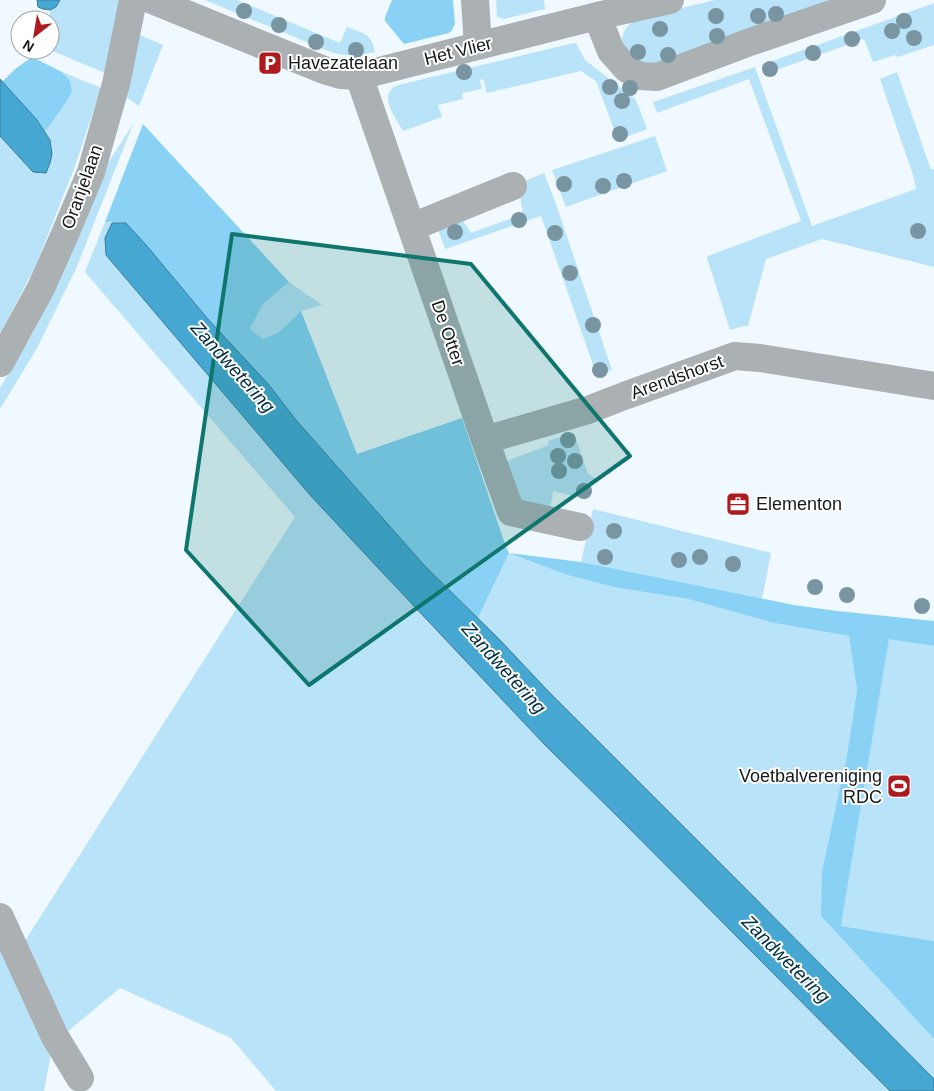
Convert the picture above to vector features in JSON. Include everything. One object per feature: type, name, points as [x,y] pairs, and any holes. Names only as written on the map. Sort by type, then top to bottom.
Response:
[{"type":"street","name":"Oranjelaan","points":[[0,363],[41,288],[88,178],[116,84],[134,0]]},
{"type":"street","name":"Het Vlier","points":[[152,0],[324,70],[340,75],[359,76],[597,16],[670,0]]},
{"type":"street","points":[[475,0],[478,46]]},
{"type":"street","points":[[597,16],[611,51],[627,69],[640,76],[657,76],[872,0]]},
{"type":"street","name":"De Otter","points":[[359,76],[485,440],[512,512],[580,527]]},
{"type":"street","points":[[412,227],[513,186]]},
{"type":"street","name":"Arendshorst","points":[[485,440],[588,410],[735,356],[760,358],[934,386]]},
{"type":"street","points":[[0,917],[54,1035],[80,1078]]},
{"type":"highlighted area","points":[[232,234],[471,264],[630,456],[309,685],[186,550]]},
{"type":"shaded area","points":[[60,0],[121,0],[110,75],[60,54],[60,10],[50,10],[56,7]]},
{"type":"shaded area","points":[[205,0],[237,0],[340,43],[347,27],[369,37],[375,52],[351,55],[334,53]]},
{"type":"shaded area","points":[[392,0],[453,0],[455,24],[449,33],[404,44],[385,21]]},
{"type":"shaded area","points":[[496,0],[544,0],[545,9],[504,19],[497,17]]},
{"type":"shaded area","points":[[715,0],[838,0],[658,64],[639,62],[623,47],[622,38],[625,31],[629,24],[636,19]]},
{"type":"shaded area","points":[[934,3],[934,45],[898,57],[895,55],[873,62],[864,39],[765,74],[761,65]]},
{"type":"shaded area","points":[[140,35],[163,45],[139,106],[125,96]]},
{"type":"shaded area","points":[[576,43],[585,60],[635,99],[647,129],[618,140],[596,81],[581,71],[487,93],[483,79],[480,80],[482,89],[462,93],[463,99],[438,105],[442,117],[403,131],[390,107],[389,94],[398,85]]},
{"type":"shaded area","points":[[28,60],[38,60],[62,72],[69,79],[72,91],[45,132],[37,120],[2,82]]},
{"type":"shaded area","points":[[755,67],[812,226],[916,189],[913,175],[880,79],[897,72],[931,170],[934,169],[934,267],[822,239],[766,259],[748,326],[730,330],[707,258],[708,256],[801,221],[749,79],[657,113],[653,102]]},
{"type":"shaded area","points":[[62,72],[101,88],[74,169],[36,265],[0,334],[0,136],[33,172],[50,140],[45,132],[65,104],[69,79]]},
{"type":"shaded area","points":[[133,124],[76,269],[36,350],[0,409],[0,388],[30,338],[52,294],[101,174]]},
{"type":"shaded area","points":[[143,124],[289,282],[263,304],[250,329],[263,339],[279,332],[301,311],[357,454],[462,418],[509,553],[478,618],[424,565],[126,223],[105,222]]},
{"type":"shaded area","points":[[655,136],[667,171],[566,207],[552,170]]},
{"type":"shaded area","points":[[544,173],[612,370],[597,376],[541,216],[445,249],[436,224],[461,218],[471,233],[523,214],[518,184]]},
{"type":"shaded area","points":[[105,222],[112,223],[105,238],[106,255],[310,495],[544,744],[890,1091],[276,1091],[231,1038],[120,988],[61,1037],[23,944],[295,517],[85,272]]},
{"type":"shaded area","points":[[289,282],[322,305],[301,311],[279,332],[263,339],[250,329],[263,304]]},
{"type":"shaded area","points":[[574,433],[588,474],[595,478],[586,499],[553,491],[550,509],[518,502],[504,462],[549,445],[548,441]]},
{"type":"shaded area","points":[[593,509],[771,553],[762,599],[581,562]]},
{"type":"shaded area","points":[[509,553],[564,574],[613,587],[688,599],[774,623],[849,636],[857,690],[821,916],[934,1039],[934,1079],[549,692],[478,618]]},
{"type":"shaded area","points":[[509,553],[581,562],[794,605],[934,621],[934,646],[889,639],[841,926],[934,941],[934,1039],[821,916],[822,872],[846,760],[857,690],[849,636],[774,623],[688,599],[613,587],[564,574]]},
{"type":"shaded area","name":"Voetbalvereniging RDC","points":[[889,638],[934,646],[934,941],[841,926]]},
{"type":"shaded area","points":[[0,942],[51,1054],[44,1091],[0,1091]]},
{"type":"water","points":[[37,0],[60,0],[56,7],[50,10],[38,7]]},
{"type":"water","points":[[0,79],[37,120],[50,140],[52,154],[46,173],[33,172],[0,136]]},
{"type":"water","name":"Zandwetering","points":[[112,223],[126,223],[424,565],[934,1079],[934,1091],[890,1091],[544,744],[310,495],[106,255],[105,238]]},
{"type":"place","name":"Havezatelaan","points":[[270,63]]},
{"type":"place","name":"Elementon","points":[[738,504]]},
{"type":"place","name":"Voetbalvereniging RDC","points":[[899,786]]}]
